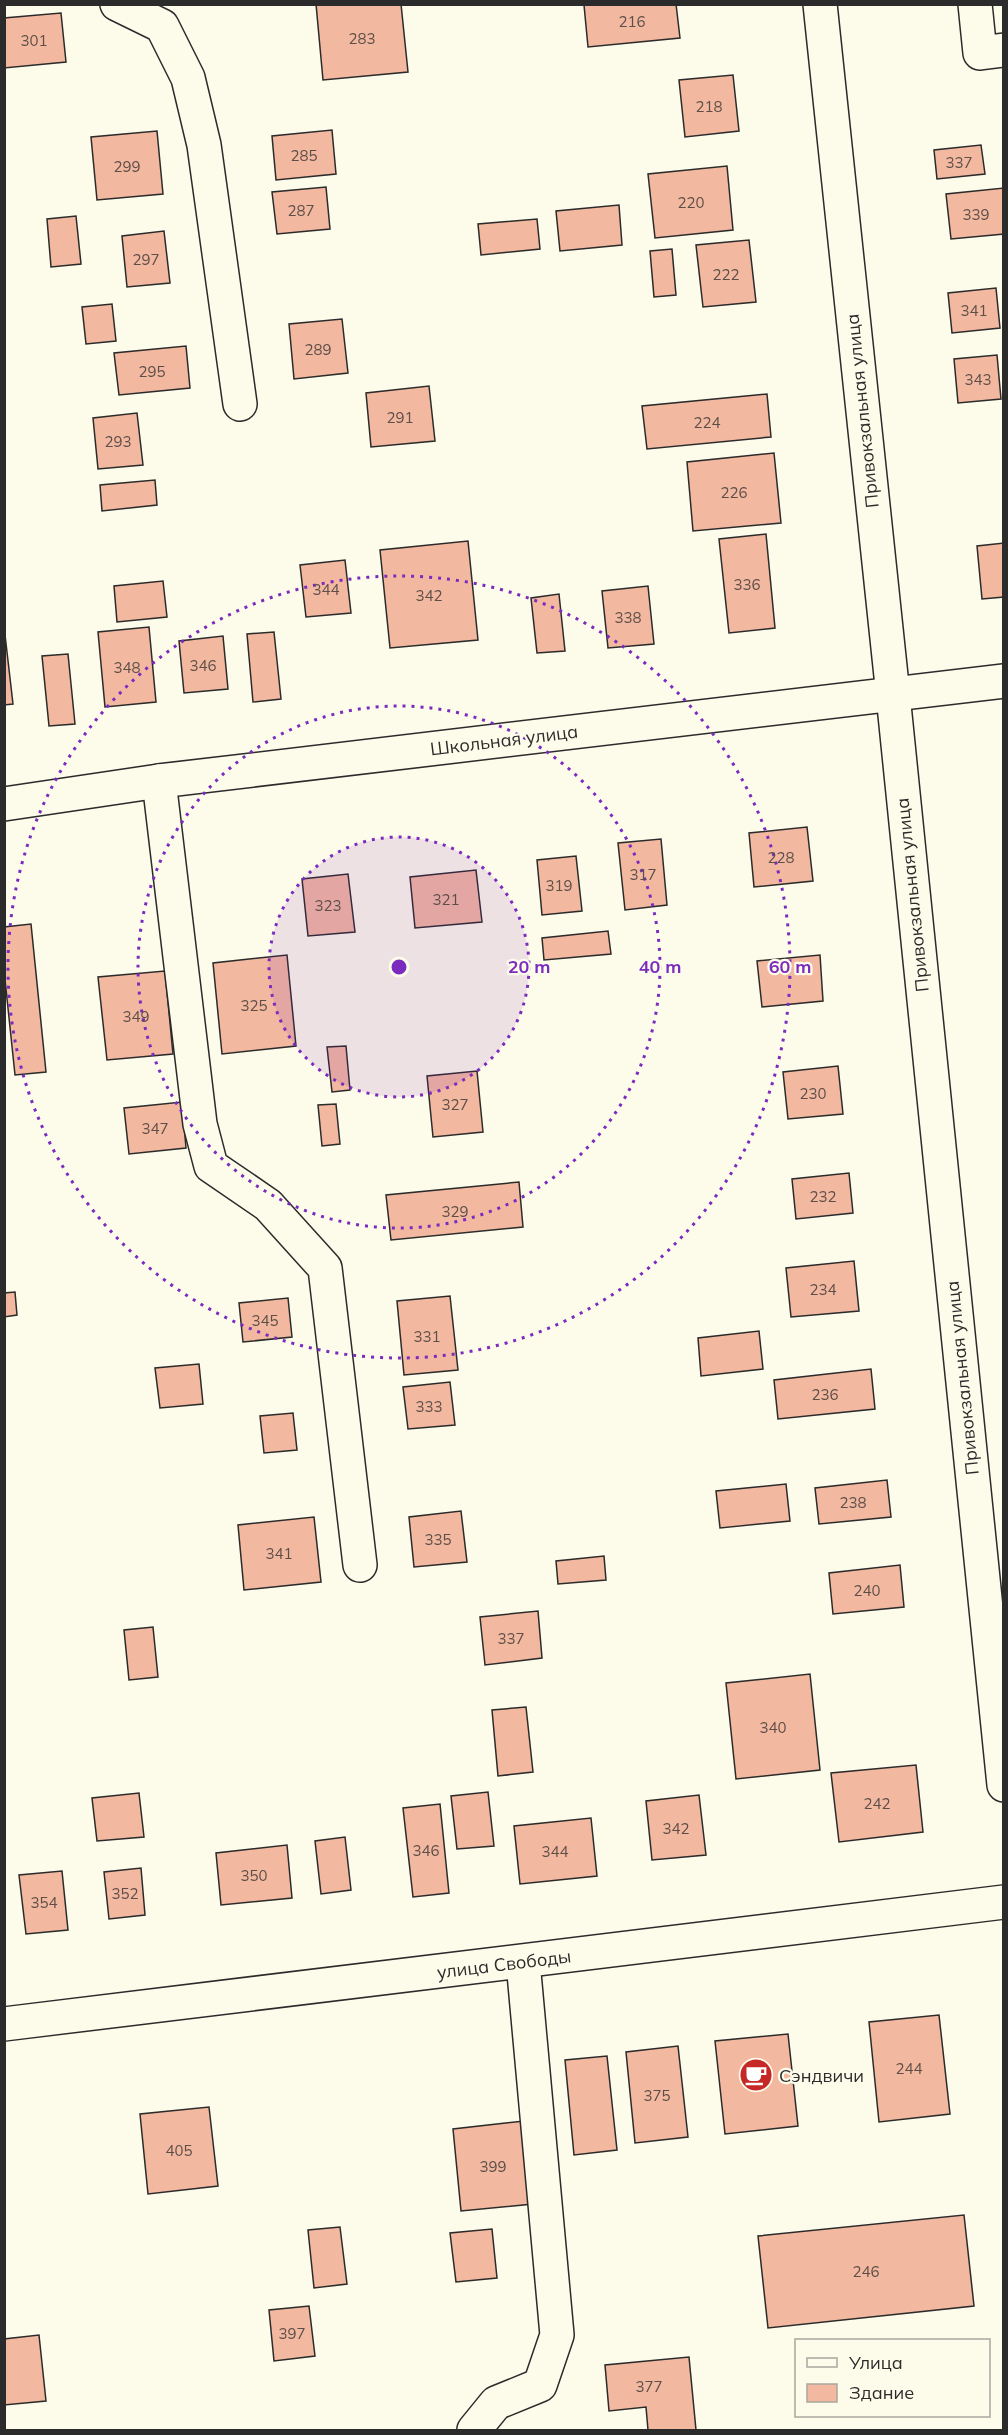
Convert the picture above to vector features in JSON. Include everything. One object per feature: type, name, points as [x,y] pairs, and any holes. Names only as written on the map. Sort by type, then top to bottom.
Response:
[{"type":"street","points":[[117,4],[162,26],[188,78],[204,145],[240,404]]},
{"type":"street","name":"Привокзальная улица","points":[[820,4],[1004,1785]]},
{"type":"street","points":[[975,4],[980,53],[1004,50]]},
{"type":"street","name":"Школьная улица","points":[[4,804],[159,781],[1004,681]]},
{"type":"street","points":[[159,781],[200,1124],[211,1166],[267,1205],[325,1268],[360,1565]]},
{"type":"street","name":"улица Свободы","points":[[4,2024],[1004,1902]]},
{"type":"street","points":[[474,2430],[496,2403],[540,2385],[557,2335],[523,1962]]},
{"type":"building","points":[[316,4],[401,4],[408,72],[323,80]]},
{"type":"building","points":[[676,4],[680,38],[588,47],[584,5]]},
{"type":"building","points":[[61,13],[66,62],[4,68],[4,18]]},
{"type":"building","points":[[733,75],[739,131],[685,137],[679,80]]},
{"type":"building","points":[[332,130],[336,174],[276,180],[272,136]]},
{"type":"building","points":[[157,131],[163,194],[97,200],[91,137]]},
{"type":"building","points":[[981,145],[985,174],[937,179],[934,150]]},
{"type":"building","points":[[727,166],[733,230],[655,238],[648,174]]},
{"type":"building","points":[[326,187],[330,229],[277,234],[272,192]]},
{"type":"building","points":[[1004,188],[1004,234],[951,239],[946,194]]},
{"type":"building","points":[[619,205],[622,245],[560,251],[556,211]]},
{"type":"building","points":[[76,216],[81,264],[51,267],[47,219]]},
{"type":"building","points":[[537,219],[540,249],[481,255],[478,224]]},
{"type":"building","points":[[164,231],[170,283],[127,287],[122,236]]},
{"type":"building","points":[[749,240],[756,302],[703,307],[696,245]]},
{"type":"building","points":[[672,249],[676,295],[654,297],[650,251]]},
{"type":"building","points":[[996,288],[1000,328],[952,333],[948,293]]},
{"type":"building","points":[[112,304],[116,341],[86,344],[82,307]]},
{"type":"building","points":[[342,319],[348,373],[294,379],[289,324]]},
{"type":"building","points":[[186,346],[190,388],[119,395],[114,353]]},
{"type":"building","points":[[997,355],[1001,399],[958,403],[954,359]]},
{"type":"building","points":[[429,386],[435,441],[371,447],[366,393]]},
{"type":"building","points":[[767,394],[771,437],[647,449],[642,406]]},
{"type":"building","points":[[137,413],[143,465],[98,469],[93,418]]},
{"type":"building","points":[[774,453],[781,523],[693,531],[687,462]]},
{"type":"building","points":[[155,480],[157,505],[102,511],[100,485]]},
{"type":"building","points":[[766,534],[775,628],[729,633],[719,539]]},
{"type":"building","points":[[468,541],[478,640],[390,648],[380,550]]},
{"type":"building","points":[[1004,543],[1004,597],[982,599],[977,546]]},
{"type":"building","points":[[345,560],[351,613],[306,617],[300,565]]},
{"type":"building","points":[[163,581],[167,617],[117,622],[114,586]]},
{"type":"building","points":[[648,586],[654,644],[608,648],[602,591]]},
{"type":"building","points":[[559,594],[565,651],[537,653],[531,598]]},
{"type":"building","points":[[4,626],[13,704],[4,705]]},
{"type":"building","points":[[149,627],[156,702],[105,707],[98,632]]},
{"type":"building","points":[[274,632],[281,699],[253,702],[247,634]]},
{"type":"building","points":[[223,636],[228,689],[184,693],[179,641]]},
{"type":"building","points":[[68,654],[75,724],[49,726],[42,656]]},
{"type":"building","points":[[807,827],[813,881],[754,887],[749,833]]},
{"type":"building","points":[[661,839],[667,905],[625,910],[618,843]]},
{"type":"building","points":[[576,856],[582,911],[542,915],[537,860]]},
{"type":"building","points":[[476,870],[482,922],[415,928],[410,877]]},
{"type":"building","points":[[348,874],[355,932],[308,936],[302,879]]},
{"type":"building","points":[[31,924],[46,1072],[15,1075],[4,970],[4,927]]},
{"type":"building","points":[[608,931],[611,954],[544,960],[542,938]]},
{"type":"building","points":[[287,955],[296,1046],[222,1054],[213,963]]},
{"type":"building","points":[[820,955],[823,1001],[762,1007],[757,961]]},
{"type":"building","points":[[165,971],[173,1054],[107,1060],[98,977]]},
{"type":"building","points":[[346,1046],[350,1090],[332,1092],[327,1047]]},
{"type":"building","points":[[838,1066],[843,1114],[788,1119],[783,1072]]},
{"type":"building","points":[[477,1071],[483,1132],[433,1137],[427,1076]]},
{"type":"building","points":[[182,1102],[186,1148],[129,1154],[124,1108]]},
{"type":"building","points":[[336,1104],[340,1144],[322,1146],[318,1105]]},
{"type":"building","points":[[849,1173],[853,1213],[796,1219],[792,1179]]},
{"type":"building","points":[[519,1182],[523,1227],[391,1240],[386,1195]]},
{"type":"building","points":[[854,1261],[859,1311],[791,1317],[786,1268]]},
{"type":"building","points":[[15,1292],[17,1315],[4,1317],[4,1293]]},
{"type":"building","points":[[450,1296],[458,1370],[404,1375],[397,1301]]},
{"type":"building","points":[[288,1298],[292,1337],[243,1342],[239,1303]]},
{"type":"building","points":[[759,1331],[763,1369],[701,1376],[698,1338]]},
{"type":"building","points":[[199,1364],[203,1404],[160,1408],[155,1368]]},
{"type":"building","points":[[871,1369],[875,1409],[778,1419],[774,1380]]},
{"type":"building","points":[[450,1382],[455,1425],[408,1429],[403,1387]]},
{"type":"building","points":[[293,1413],[297,1450],[264,1453],[260,1416]]},
{"type":"building","points":[[887,1480],[891,1517],[819,1524],[815,1488]]},
{"type":"building","points":[[786,1484],[790,1521],[720,1528],[716,1491]]},
{"type":"building","points":[[461,1511],[467,1562],[414,1567],[409,1517]]},
{"type":"building","points":[[314,1517],[321,1582],[244,1590],[238,1525]]},
{"type":"building","points":[[604,1556],[606,1580],[558,1584],[556,1561]]},
{"type":"building","points":[[900,1565],[904,1607],[833,1614],[829,1573]]},
{"type":"building","points":[[538,1611],[542,1658],[485,1665],[480,1617]]},
{"type":"building","points":[[153,1627],[158,1677],[129,1680],[124,1630]]},
{"type":"building","points":[[810,1674],[820,1770],[736,1779],[726,1683]]},
{"type":"building","points":[[526,1707],[533,1772],[498,1776],[492,1710]]},
{"type":"building","points":[[916,1765],[923,1832],[839,1842],[831,1773]]},
{"type":"building","points":[[488,1792],[494,1846],[457,1849],[451,1796]]},
{"type":"building","points":[[139,1793],[144,1837],[97,1841],[92,1798]]},
{"type":"building","points":[[699,1795],[706,1855],[652,1860],[646,1801]]},
{"type":"building","points":[[440,1804],[449,1893],[413,1897],[403,1808]]},
{"type":"building","points":[[591,1818],[597,1876],[520,1884],[514,1826]]},
{"type":"building","points":[[345,1837],[351,1890],[321,1894],[315,1841]]},
{"type":"building","points":[[287,1845],[292,1898],[221,1905],[216,1853]]},
{"type":"building","points":[[141,1868],[145,1915],[109,1919],[104,1872]]},
{"type":"building","points":[[62,1871],[68,1930],[26,1934],[19,1875]]},
{"type":"building","points":[[939,2015],[950,2114],[879,2122],[869,2022]]},
{"type":"building","points":[[788,2034],[798,2126],[725,2134],[715,2041]]},
{"type":"building","points":[[678,2046],[688,2137],[635,2143],[626,2052]]},
{"type":"building","points":[[607,2056],[617,2150],[574,2155],[565,2060]]},
{"type":"building","points":[[209,2107],[218,2186],[148,2194],[140,2114]]},
{"type":"building","points":[[524,2121],[533,2204],[461,2211],[453,2129]]},
{"type":"building","points":[[964,2215],[974,2306],[768,2328],[758,2236]]},
{"type":"building","points":[[340,2227],[347,2284],[314,2288],[308,2230]]},
{"type":"building","points":[[492,2229],[497,2278],[456,2282],[450,2233]]},
{"type":"building","points":[[309,2306],[315,2356],[274,2361],[269,2310]]},
{"type":"building","points":[[39,2335],[46,2401],[4,2405],[4,2339]]},
{"type":"building","points":[[689,2357],[696,2430],[648,2430],[646,2407],[609,2411],[605,2365]]},
{"type":"place","name":"Сэндвичи","points":[[756,2075]]}]
